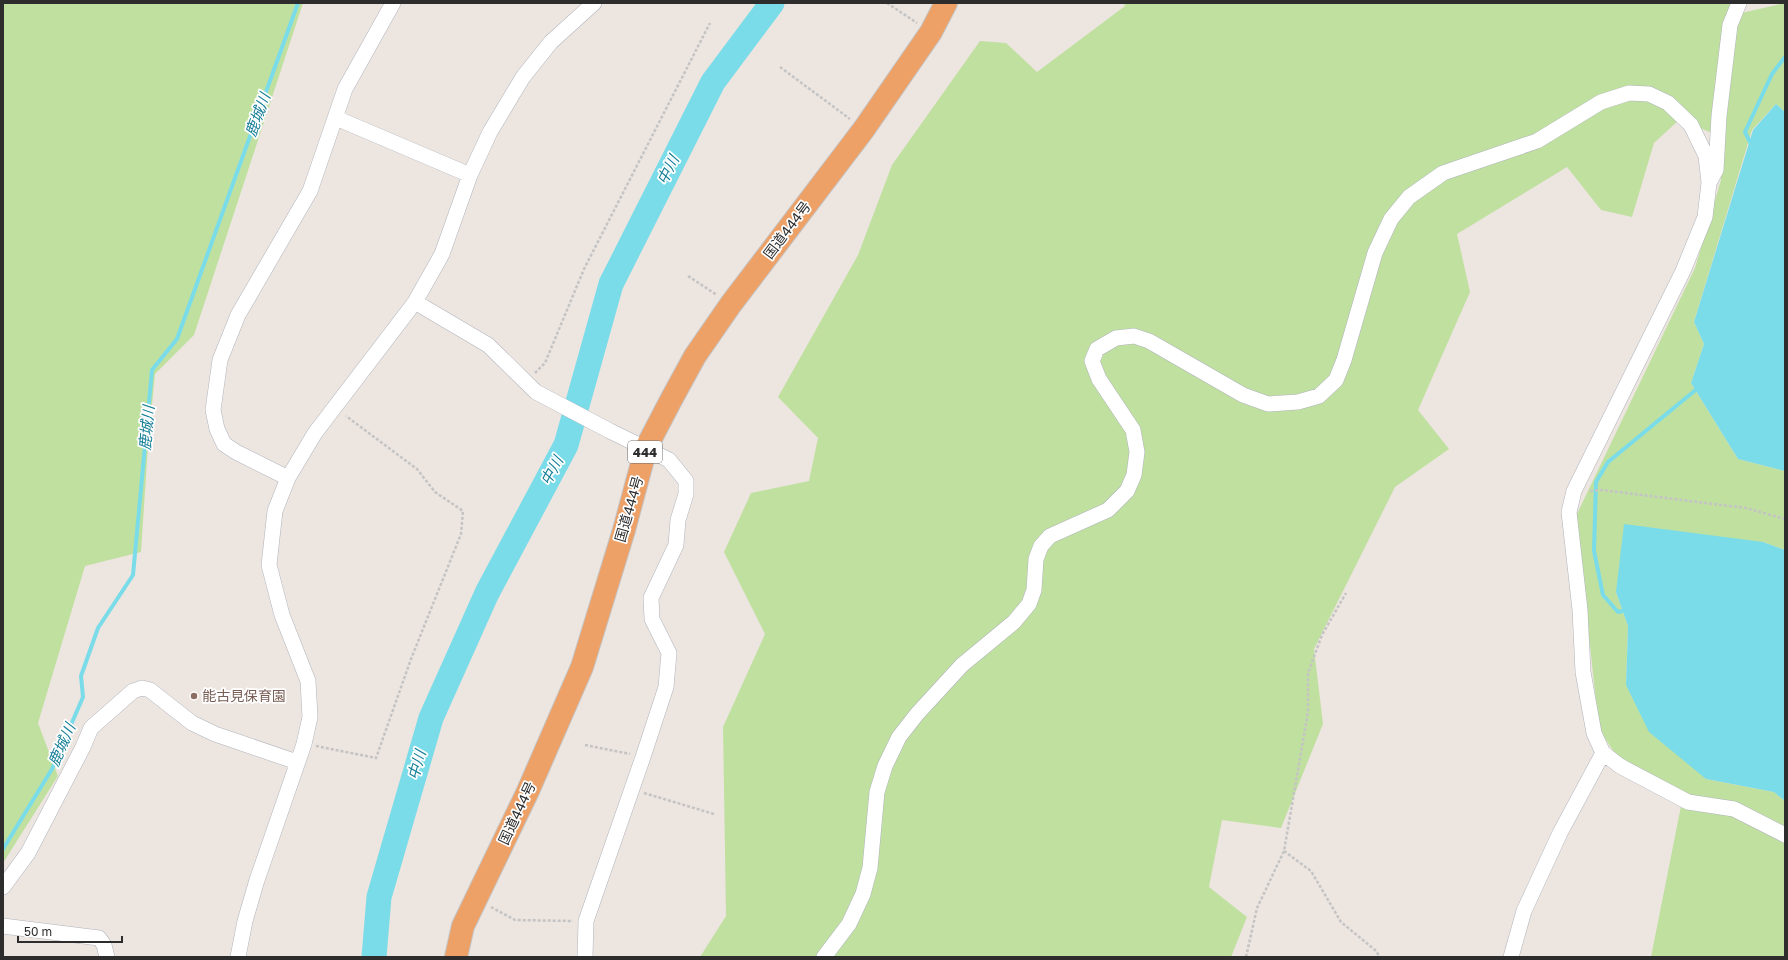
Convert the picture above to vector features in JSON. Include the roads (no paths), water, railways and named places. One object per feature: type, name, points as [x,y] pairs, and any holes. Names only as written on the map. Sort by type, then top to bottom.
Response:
[{"type":"highway","name":"国道444号","points":[[456,957],[463,926],[528,791],[582,667],[624,530],[646,448],[695,356],[731,304],[864,129],[931,32],[946,3]]},
{"type":"street","points":[[288,478],[236,452],[224,444],[213,410],[220,360],[238,315],[310,191],[345,89],[393,3]]},
{"type":"street","points":[[238,957],[245,921],[257,880],[304,744],[310,717],[308,681],[282,615],[269,565],[275,511],[288,478],[315,433],[415,302],[442,254],[470,175],[490,132],[523,77],[551,42],[594,3]]},
{"type":"street","points":[[1709,183],[1716,170],[1719,116],[1730,25],[1739,3]]},
{"type":"street","points":[[824,957],[849,924],[863,894],[870,868],[877,792],[885,766],[899,737],[917,714],[962,665],[1014,622],[1029,604],[1034,590],[1036,559],[1040,546],[1050,536],[1108,510],[1127,491],[1134,475],[1137,452],[1133,430],[1099,379],[1092,361],[1097,349],[1116,338],[1134,336],[1149,341],[1243,395],[1268,404],[1298,402],[1319,396],[1336,380],[1344,360],[1375,253],[1391,219],[1409,197],[1443,173],[1537,141],[1601,102],[1629,93],[1649,94],[1668,103],[1691,125],[1706,156],[1709,183],[1705,217],[1683,271],[1574,491],[1569,512],[1580,610],[1583,672],[1594,733],[1603,753],[1620,766],[1688,802],[1734,808],[1785,835]]},
{"type":"street","points":[[336,118],[470,175]]},
{"type":"street","points":[[415,302],[488,345],[531,387],[610,431],[670,460],[686,482],[686,494],[678,520],[676,545],[651,598],[652,619],[669,654],[666,687],[586,921],[585,957]]},
{"type":"street","points":[[3,887],[28,853],[91,728],[134,691],[142,688],[150,690],[192,723],[214,734],[297,762]]},
{"type":"street","points":[[1511,957],[1524,911],[1560,833],[1603,753]]},
{"type":"street","points":[[3,926],[99,938],[104,946],[106,957]]},
{"type":"water","points":[[1776,104],[1785,112],[1785,471],[1738,459],[1691,383],[1704,344],[1694,322],[1753,130]]},
{"type":"water","points":[[1624,524],[1763,542],[1785,550],[1785,801],[1774,792],[1706,779],[1649,732],[1626,685],[1628,626],[1616,592]]},
{"type":"waterway","name":"鹿城川","points":[[3,849],[52,769],[83,697],[81,676],[98,628],[133,575],[152,370],[177,339],[298,3]]},
{"type":"waterway","name":"中川","points":[[374,957],[379,897],[431,718],[487,593],[566,445],[611,284],[713,82],[772,3]]},
{"type":"waterway","points":[[1751,144],[1745,132],[1772,74],[1785,57]]},
{"type":"waterway","points":[[1627,610],[1618,612],[1603,595],[1594,551],[1596,482],[1608,462],[1698,388]]},
{"type":"place","name":"能古見保育園","points":[[194,696]]}]
